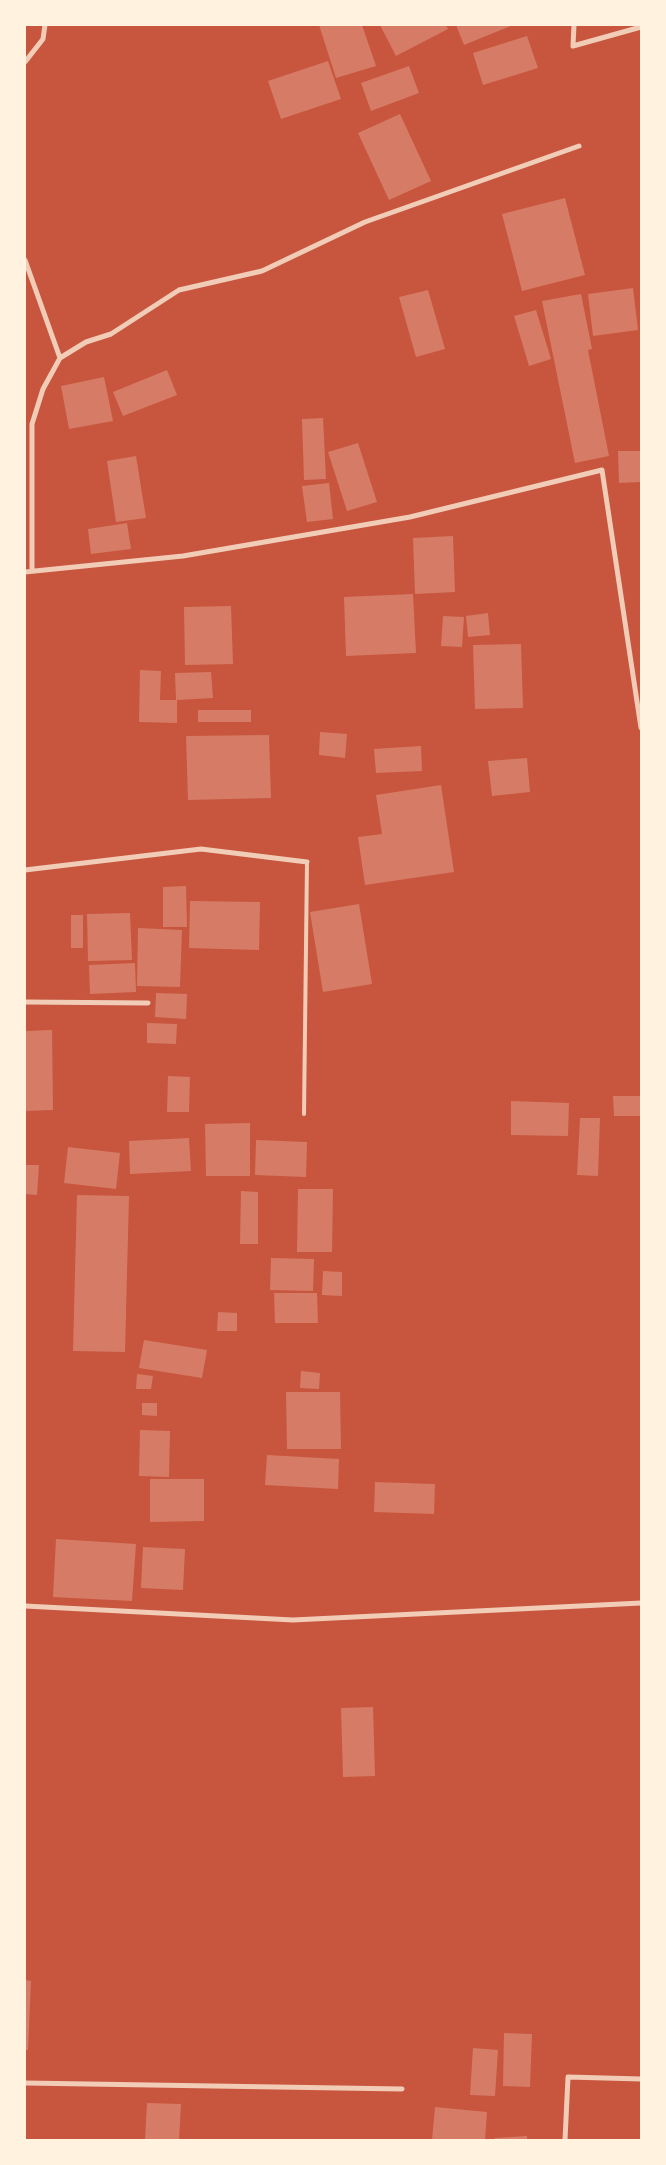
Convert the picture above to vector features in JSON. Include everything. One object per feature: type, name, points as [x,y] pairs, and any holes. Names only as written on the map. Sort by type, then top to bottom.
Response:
[{"type":"street","points":[[25,62],[43,39],[46,25]]},
{"type":"street","points":[[574,25],[573,46],[641,27]]},
{"type":"street","points":[[32,571],[32,424],[43,389],[60,358],[86,342],[111,334],[179,290],[262,271],[366,222],[579,146]]},
{"type":"street","points":[[25,260],[60,358]]},
{"type":"street","points":[[25,572],[183,556],[400,518],[602,470],[641,728]]},
{"type":"street","points":[[25,870],[201,850],[307,862]]},
{"type":"street","points":[[25,1002],[148,1003]]},
{"type":"street","points":[[25,1606],[293,1620],[641,1603]]},
{"type":"street","points":[[565,2140],[568,2077],[641,2079]]},
{"type":"street","points":[[25,2083],[402,2089]]},
{"type":"lane","points":[[304,1114],[307,862]]},
{"type":"building","points":[[319,25],[362,25],[376,66],[336,78]]},
{"type":"building","points":[[380,25],[446,25],[448,29],[396,56]]},
{"type":"building","points":[[456,25],[513,25],[464,45]]},
{"type":"building","points":[[527,36],[538,68],[483,85],[473,53]]},
{"type":"building","points":[[328,61],[341,99],[281,119],[268,81]]},
{"type":"building","points":[[409,66],[419,93],[371,111],[361,83]]},
{"type":"building","points":[[400,114],[431,181],[389,200],[358,133]]},
{"type":"building","points":[[565,198],[585,275],[522,291],[502,214]]},
{"type":"building","points":[[633,288],[638,330],[593,336],[588,294]]},
{"type":"building","points":[[428,290],[445,349],[416,357],[399,297]]},
{"type":"building","points":[[581,294],[592,349],[588,350],[609,456],[575,463],[542,301]]},
{"type":"building","points":[[536,310],[551,359],[529,366],[514,316]]},
{"type":"building","points":[[167,370],[177,395],[123,416],[113,392]]},
{"type":"building","points":[[104,377],[113,421],[69,429],[61,386]]},
{"type":"building","points":[[323,418],[326,479],[304,480],[302,419]]},
{"type":"building","points":[[358,443],[377,502],[347,511],[328,452]]},
{"type":"building","points":[[618,451],[641,451],[641,482],[619,483]]},
{"type":"building","points":[[136,456],[146,518],[116,522],[107,461]]},
{"type":"building","points":[[329,483],[333,519],[307,522],[302,486]]},
{"type":"building","points":[[127,523],[131,549],[91,554],[88,529]]},
{"type":"building","points":[[453,536],[455,592],[415,594],[413,538]]},
{"type":"building","points":[[413,594],[416,653],[346,656],[344,597]]},
{"type":"building","points":[[231,606],[233,664],[185,665],[184,607]]},
{"type":"building","points":[[488,613],[490,635],[468,637],[466,616]]},
{"type":"building","points":[[443,616],[464,617],[462,647],[441,646]]},
{"type":"building","points":[[521,644],[523,708],[475,709],[473,645]]},
{"type":"building","points":[[140,670],[161,671],[160,700],[176,700],[175,673],[211,672],[213,698],[177,700],[177,723],[139,722]]},
{"type":"building","points":[[198,710],[251,710],[251,722],[198,722]]},
{"type":"building","points":[[320,732],[347,734],[345,758],[319,755]]},
{"type":"building","points":[[269,735],[271,798],[188,800],[186,736]]},
{"type":"building","points":[[421,746],[422,771],[376,773],[374,749]]},
{"type":"building","points":[[527,758],[530,792],[492,796],[488,761]]},
{"type":"building","points":[[441,785],[454,872],[365,885],[358,837],[382,834],[376,795]]},
{"type":"building","points":[[186,886],[187,927],[163,927],[163,887]]},
{"type":"building","points":[[190,901],[260,902],[259,950],[189,948]]},
{"type":"building","points":[[359,904],[372,984],[323,992],[310,912]]},
{"type":"building","points":[[130,913],[132,960],[88,961],[87,914]]},
{"type":"building","points":[[71,915],[83,915],[83,948],[71,948]]},
{"type":"building","points":[[138,928],[182,930],[180,987],[137,986]]},
{"type":"building","points":[[135,963],[136,992],[90,994],[89,965]]},
{"type":"building","points":[[156,993],[187,994],[186,1019],[155,1017]]},
{"type":"building","points":[[147,1023],[177,1024],[176,1044],[147,1043]]},
{"type":"building","points":[[52,1030],[53,1110],[25,1111],[25,1031]]},
{"type":"building","points":[[168,1076],[190,1077],[189,1112],[167,1112]]},
{"type":"building","points":[[613,1096],[641,1096],[641,1116],[614,1116]]},
{"type":"building","points":[[511,1101],[569,1103],[568,1136],[511,1135]]},
{"type":"building","points":[[580,1118],[600,1118],[598,1176],[577,1175]]},
{"type":"building","points":[[250,1123],[250,1176],[206,1176],[205,1124]]},
{"type":"building","points":[[189,1138],[191,1171],[130,1174],[129,1141]]},
{"type":"building","points":[[256,1140],[307,1142],[306,1177],[255,1175]]},
{"type":"building","points":[[68,1147],[120,1153],[116,1189],[64,1183]]},
{"type":"building","points":[[25,1165],[39,1165],[37,1195],[25,1194]]},
{"type":"building","points":[[298,1189],[333,1189],[332,1252],[297,1252]]},
{"type":"building","points":[[241,1191],[258,1192],[258,1244],[240,1244]]},
{"type":"building","points":[[77,1195],[129,1196],[125,1352],[73,1351]]},
{"type":"building","points":[[271,1258],[314,1259],[313,1291],[270,1290]]},
{"type":"building","points":[[323,1271],[342,1272],[342,1296],[322,1295]]},
{"type":"building","points":[[274,1293],[317,1293],[318,1323],[275,1323]]},
{"type":"building","points":[[218,1312],[237,1313],[237,1331],[217,1331]]},
{"type":"building","points":[[144,1340],[207,1350],[202,1378],[139,1368]]},
{"type":"building","points":[[301,1371],[320,1373],[319,1389],[300,1388]]},
{"type":"building","points":[[137,1374],[153,1376],[151,1389],[136,1389]]},
{"type":"building","points":[[286,1392],[340,1392],[341,1449],[287,1449]]},
{"type":"building","points":[[142,1403],[157,1403],[157,1416],[142,1415]]},
{"type":"building","points":[[140,1430],[170,1431],[169,1477],[139,1476]]},
{"type":"building","points":[[267,1455],[339,1459],[338,1489],[265,1485]]},
{"type":"building","points":[[150,1479],[204,1479],[204,1521],[150,1522]]},
{"type":"building","points":[[375,1482],[435,1484],[434,1514],[374,1512]]},
{"type":"building","points":[[56,1539],[136,1544],[132,1601],[53,1597]]},
{"type":"building","points":[[143,1547],[185,1549],[183,1590],[141,1588]]},
{"type":"building","points":[[373,1707],[375,1776],[343,1777],[341,1708]]},
{"type":"building","points":[[25,1980],[31,1981],[28,2050],[25,2050]]},
{"type":"building","points":[[504,2033],[532,2034],[530,2087],[503,2086]]},
{"type":"building","points":[[473,2048],[498,2050],[495,2096],[470,2095]]},
{"type":"building","points":[[147,2103],[181,2104],[179,2140],[145,2140]]},
{"type":"building","points":[[435,2107],[487,2112],[485,2140],[432,2140]]},
{"type":"building","points":[[527,2136],[527,2140],[495,2140],[495,2138]]}]
